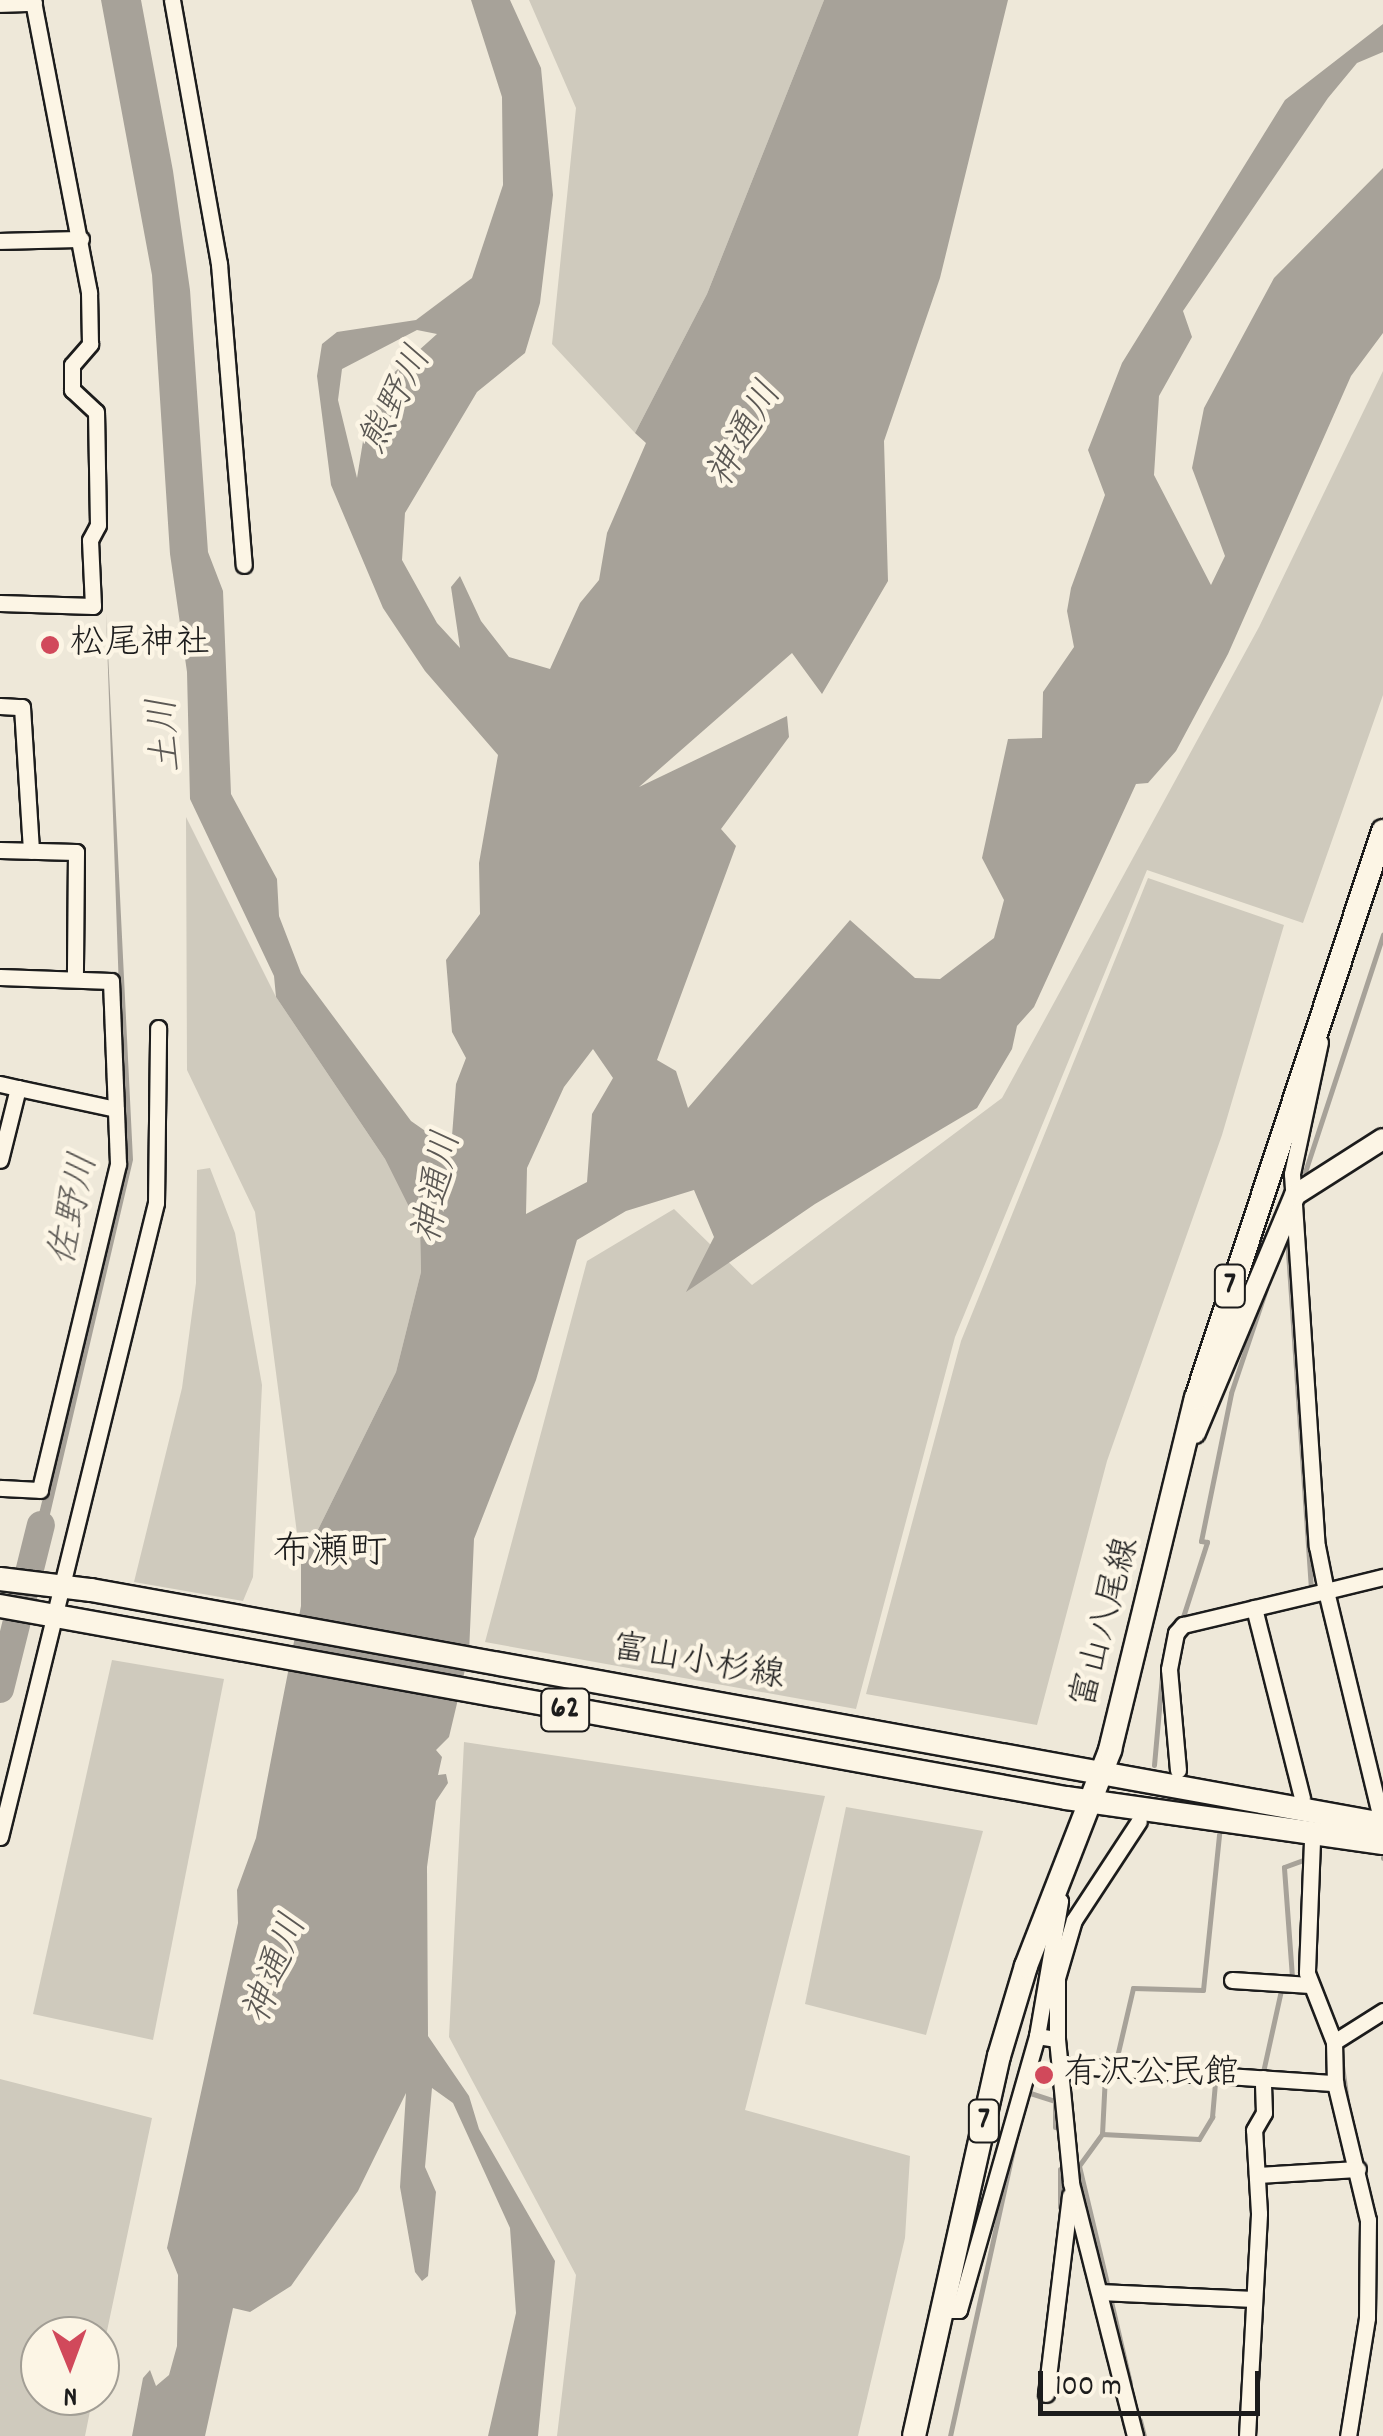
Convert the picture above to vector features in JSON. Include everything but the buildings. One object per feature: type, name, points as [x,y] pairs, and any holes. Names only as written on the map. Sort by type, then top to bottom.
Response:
[{"type":"main road","name":"富山八尾線","points":[[914,2436],[998,2056],[1101,1773],[1185,1459],[1196,1398],[1322,1003],[1383,831]]},
{"type":"main road","name":"富山小杉線","points":[[0,1579],[66,1585],[1383,1825]]},
{"type":"main road","name":"富山小杉線","points":[[0,1606],[1066,1798],[1383,1843]]},
{"type":"street","points":[[172,0],[218,264],[244,564]]},
{"type":"street","points":[[0,4],[34,2],[81,240],[90,344],[72,365],[72,390],[96,412],[92,606],[0,603]]},
{"type":"street","points":[[0,240],[81,240]]},
{"type":"street","points":[[0,706],[22,708],[30,851]]},
{"type":"street","points":[[0,850],[76,852],[74,979]]},
{"type":"street","points":[[0,977],[111,980],[118,1164],[40,1490],[0,1488]]},
{"type":"street","points":[[1322,1003],[1318,1070],[1292,1174],[1316,1546],[1383,1825]]},
{"type":"street","points":[[0,1837],[66,1585],[156,1203],[158,1028]]},
{"type":"street","points":[[0,1084],[116,1109]]},
{"type":"street","points":[[0,1160],[18,1088]]},
{"type":"street","points":[[1185,1459],[1295,1195],[1383,1139]]},
{"type":"street","points":[[1178,1770],[1169,1669],[1176,1633],[1183,1625],[1383,1577]]},
{"type":"street","points":[[1254,1608],[1302,1798]]},
{"type":"street","points":[[1135,2436],[1071,2183],[1062,2065],[1056,2039],[1057,1978],[1074,1920],[1139,1821]]},
{"type":"street","points":[[1312,1842],[1313,1907],[1305,1944],[1310,1986],[1334,2042],[1335,2083],[1368,2220],[1368,2318],[1348,2436]]},
{"type":"street","points":[[941,2310],[960,2310],[1037,2036],[1072,1846]]},
{"type":"street","points":[[1232,1980],[1310,1986]]},
{"type":"street","points":[[1334,2042],[1383,2012]]},
{"type":"street","points":[[1037,2036],[1056,2039]]},
{"type":"street","points":[[1062,2065],[1335,2083]]},
{"type":"street","points":[[1247,2436],[1257,2174],[1254,2130],[1264,2112],[1264,2078]]},
{"type":"street","points":[[1257,2174],[1358,2168]]},
{"type":"street","points":[[1046,2394],[1071,2183]]},
{"type":"street","points":[[1099,2292],[1254,2299]]},
{"type":"shaded area","points":[[529,0],[824,0],[707,294],[635,433],[552,344],[576,108]]},
{"type":"shaded area","points":[[1383,371],[1383,695],[1303,923],[1147,870],[955,1337],[856,1709],[485,1642],[587,1261],[674,1209],[752,1285],[1002,1098],[1259,627]]},
{"type":"shaded area","points":[[186,817],[276,997],[385,1159],[420,1229],[421,1272],[396,1372],[301,1564],[255,1212],[187,1070]]},
{"type":"shaded area","points":[[1148,878],[1284,925],[1222,1135],[1107,1461],[1037,1725],[866,1694],[961,1341]]},
{"type":"shaded area","points":[[210,1168],[235,1233],[262,1385],[253,1577],[243,1601],[134,1582],[182,1388],[196,1283],[197,1170]]},
{"type":"shaded area","points":[[112,1660],[224,1679],[153,2040],[33,2014]]},
{"type":"shaded area","points":[[464,1742],[825,1796],[745,2110],[910,2156],[905,2238],[858,2436],[557,2436],[576,2275],[449,2037]]},
{"type":"shaded area","points":[[846,1807],[983,1831],[926,2035],[805,2004]]},
{"type":"shaded area","points":[[0,2079],[152,2118],[110,2316],[20,2316],[20,2416],[89,2416],[85,2436],[0,2436]]},
{"type":"water","points":[[101,0],[141,0],[173,171],[190,290],[208,552],[223,591],[231,794],[277,879],[279,916],[301,973],[411,1121],[451,1149],[456,1084],[466,1058],[452,1032],[446,960],[480,914],[479,863],[498,755],[425,671],[383,608],[331,485],[317,376],[322,344],[337,332],[416,320],[472,278],[503,185],[502,97],[471,0],[510,0],[541,68],[553,195],[540,303],[525,353],[477,392],[405,513],[402,560],[437,623],[460,648],[451,587],[460,576],[481,621],[509,657],[550,669],[580,603],[599,580],[607,533],[646,443],[635,433],[707,294],[824,0],[1008,0],[940,278],[884,441],[888,581],[822,694],[792,653],[639,787],[787,716],[789,737],[721,829],[736,846],[657,1060],[676,1071],[688,1108],[850,920],[915,978],[940,979],[994,938],[1004,900],[982,858],[1008,739],[1042,738],[1043,692],[1074,647],[1067,611],[1071,588],[1105,495],[1088,450],[1122,363],[1285,100],[1383,24],[1383,52],[1357,63],[1328,98],[1183,311],[1192,337],[1159,396],[1154,475],[1211,585],[1225,556],[1192,468],[1204,408],[1274,278],[1383,168],[1383,333],[1351,376],[1228,654],[1176,751],[1148,783],[1136,784],[1034,1007],[1017,1026],[1012,1049],[977,1108],[815,1204],[686,1292],[714,1237],[694,1190],[626,1211],[577,1240],[536,1380],[474,1539],[469,1653],[449,1737],[436,1750],[442,1757],[438,1775],[446,1774],[448,1783],[436,1801],[427,1867],[428,2036],[469,2096],[479,2129],[555,2261],[538,2436],[488,2436],[516,2313],[510,2228],[453,2103],[432,2088],[425,2167],[436,2192],[428,2276],[422,2281],[415,2272],[400,2187],[406,2093],[358,2191],[291,2286],[250,2312],[233,2308],[205,2436],[132,2436],[143,2378],[150,2370],[156,2386],[169,2375],[177,2346],[178,2275],[167,2248],[238,1923],[237,1890],[256,1838],[301,1606],[301,1564],[396,1372],[421,1272],[420,1229],[385,1159],[276,997],[274,976],[190,799],[187,672],[170,554],[152,275]],"holes":[[[417,330],[437,334],[388,378],[364,435],[357,478],[338,400],[342,369]],[[593,1049],[613,1078],[592,1114],[587,1182],[526,1214],[527,1168],[564,1087]]]},
{"type":"water","points":[[106,612],[133,1160],[40,1557],[28,1558],[125,1166]]},
{"type":"waterway","points":[[1305,1172],[1383,935]]},
{"type":"waterway","points":[[1287,1237],[1311,1587]]},
{"type":"waterway","points":[[1182,1620],[1207,1542],[1201,1541],[1231,1393],[1266,1289]]},
{"type":"waterway","name":"佐野川","points":[[0,1689],[41,1525]]},
{"type":"waterway","points":[[1154,1765],[1162,1675]]},
{"type":"waterway","points":[[1116,2061],[1133,1988],[1203,1990],[1219,1834]]},
{"type":"waterway","points":[[1292,1977],[1284,1867],[1306,1859]]},
{"type":"waterway","points":[[1263,2072],[1281,1990]]},
{"type":"waterway","points":[[1340,2029],[1359,2018]]},
{"type":"waterway","points":[[1341,2058],[1347,2102]]},
{"type":"waterway","points":[[1105,2075],[1102,2134],[1079,2166],[1108,2288]]},
{"type":"waterway","points":[[1102,2134],[1199,2139],[1212,2117],[1215,2081]]},
{"type":"waterway","points":[[1027,2092],[1055,2101],[1055,2127]]},
{"type":"waterway","points":[[950,2436],[1018,2128]]},
{"type":"waterway","points":[[1060,2169],[1060,2207]]},
{"type":"waterway","points":[[1110,2297],[1130,2383]]},
{"type":"waterway","points":[[1140,2420],[1144,2436]]},
{"type":"place","name":"松尾神社","points":[[50,645]]},
{"type":"place","name":"有沢公民館","points":[[1044,2075]]},
{"type":"district","name":"布瀬町","points":[[330,1555]]},
{"type":"water label","name":"熊野川","points":[[398,401]]},
{"type":"water label","name":"神通川","points":[[747,436]]},
{"type":"water label","name":"土川","points":[[168,735]]},
{"type":"water label","name":"神通川","points":[[440,1188]]},
{"type":"water label","name":"神通川","points":[[278,1970]]}]
